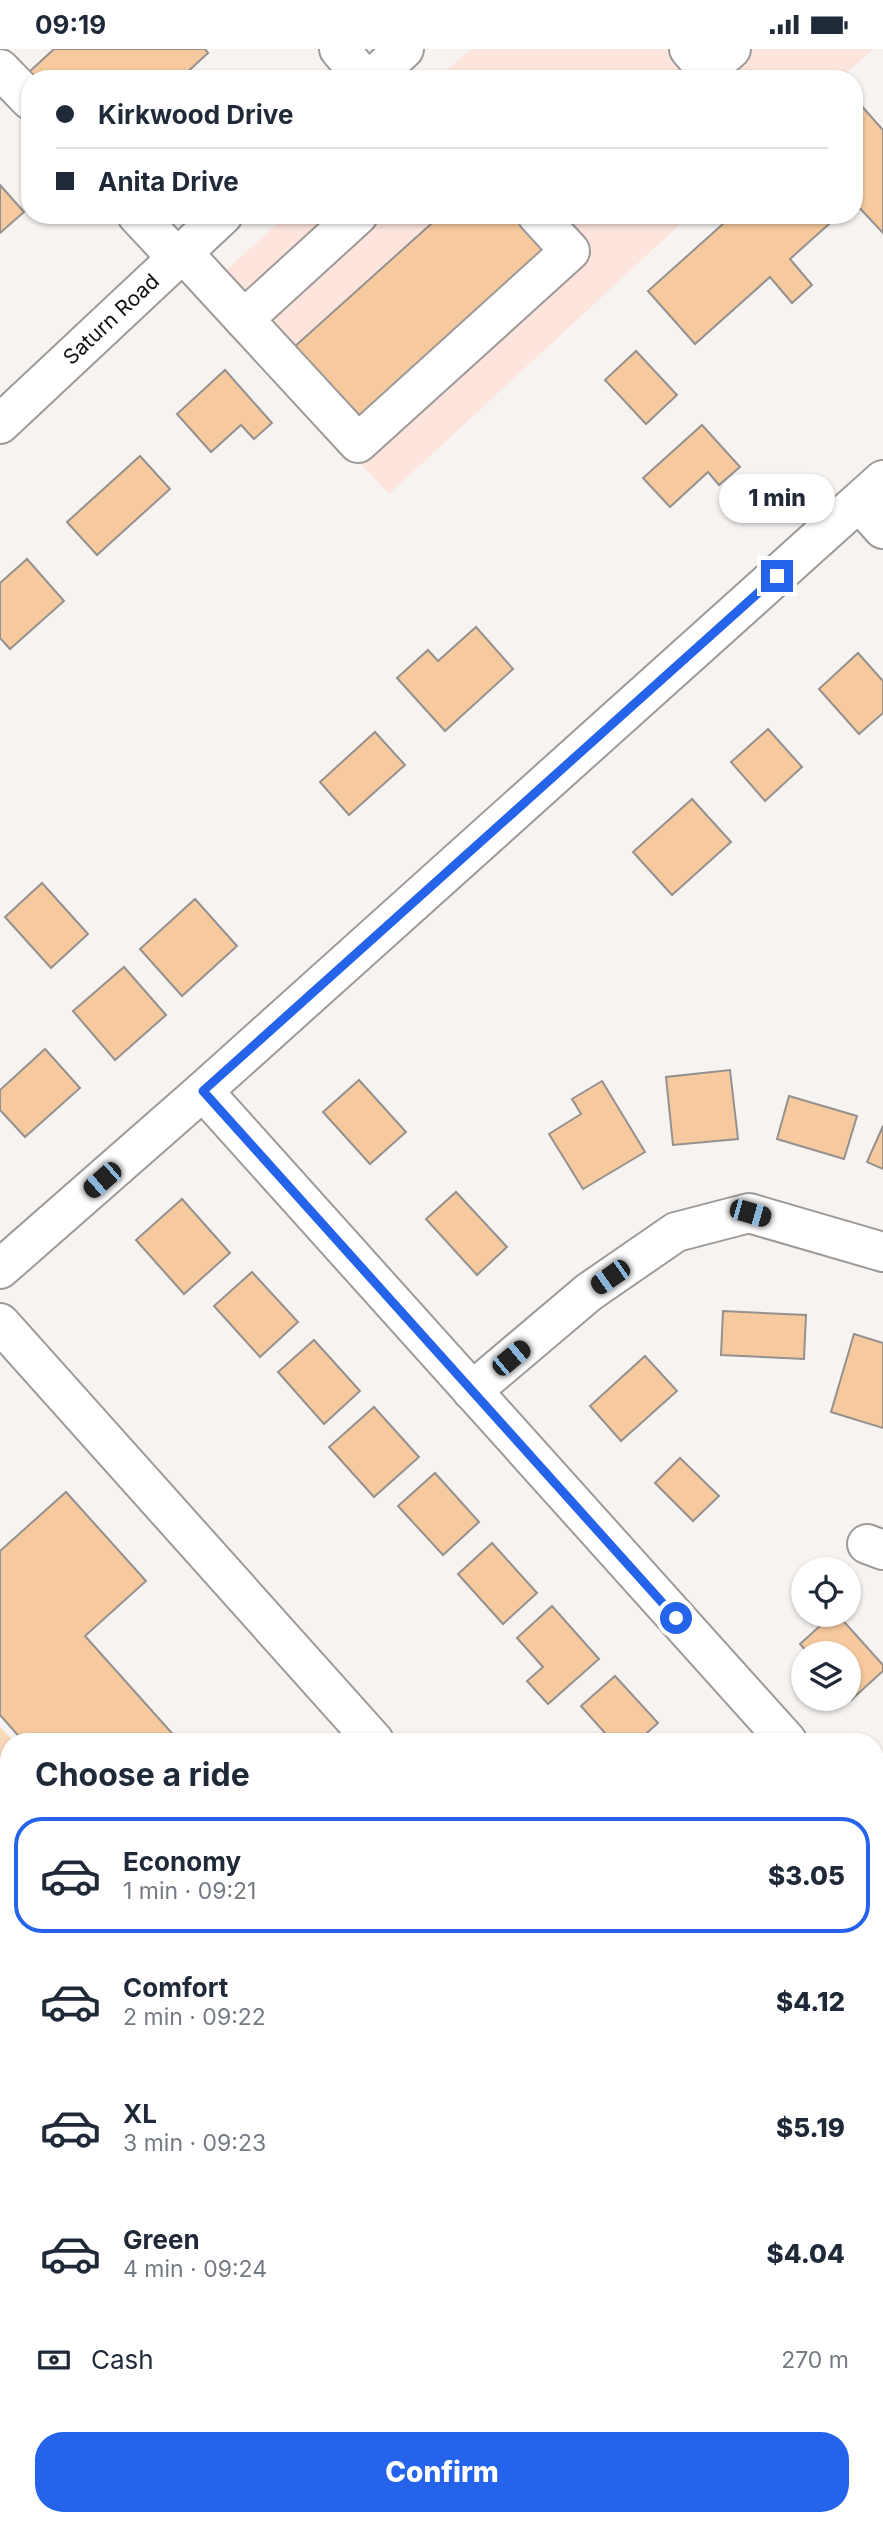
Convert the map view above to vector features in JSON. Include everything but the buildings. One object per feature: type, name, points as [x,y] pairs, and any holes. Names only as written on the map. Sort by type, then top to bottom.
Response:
[{"type":"street","points":[[339,49],[389,69]]},
{"type":"street","points":[[689,49],[700,62],[715,64],[731,49]]},
{"type":"street","points":[[0,69],[21,91]]},
{"type":"street","points":[[147,224],[244,319],[358,443],[570,251],[545,224]]},
{"type":"street","name":"Saturn Road","points":[[0,424],[213,224]]},
{"type":"street","points":[[244,319],[348,224]]},
{"type":"street","points":[[0,1269],[875,504]]},
{"type":"street","points":[[203,1091],[780,1733]]},
{"type":"street","points":[[472,1391],[589,1292],[676,1232],[750,1213],[883,1252]]},
{"type":"street","points":[[0,1323],[367,1733]]},
{"type":"shaded area","points":[[471,49],[873,49],[850,70],[447,70]]},
{"type":"shaded area","points":[[277,224],[680,224],[389,494],[201,293]]},
{"type":"route","points":[[676,1618],[203,1091],[777,576]]}]
